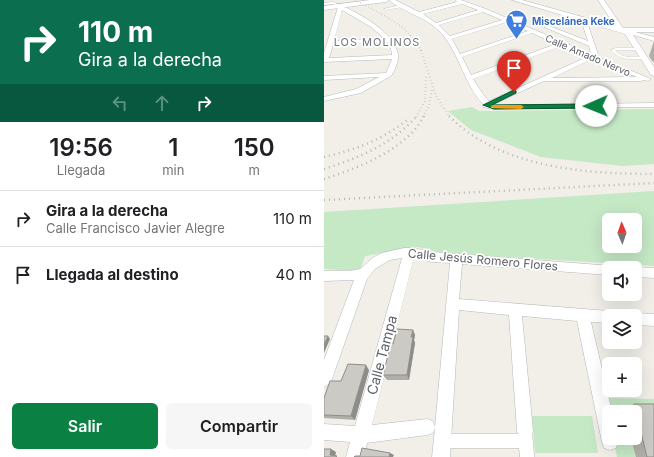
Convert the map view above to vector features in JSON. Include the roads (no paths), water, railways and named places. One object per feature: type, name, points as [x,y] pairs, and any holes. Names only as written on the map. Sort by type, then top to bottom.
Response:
[{"type":"main road","points":[[337,5],[374,0]]},
{"type":"main road","points":[[324,6],[386,0]]},
{"type":"street","points":[[391,0],[418,14],[449,38],[470,78],[474,89],[490,106],[654,105]]},
{"type":"street","points":[[515,0],[654,39]]},
{"type":"street","points":[[601,0],[627,31]]},
{"type":"street","points":[[607,0],[654,73]]},
{"type":"street","points":[[418,14],[459,1]]},
{"type":"street","name":"Calle Amado Nervo","points":[[459,1],[508,20],[592,57],[651,79]]},
{"type":"street","points":[[324,99],[358,91],[389,75],[395,57],[388,40],[378,29],[337,5],[331,43],[324,60],[395,57]]},
{"type":"street","points":[[434,25],[484,10]]},
{"type":"street","points":[[449,38],[508,20]]},
{"type":"street","points":[[490,106],[592,57],[595,54],[586,26]]},
{"type":"street","points":[[547,27],[592,44]]},
{"type":"street","points":[[627,31],[654,30]]},
{"type":"street","points":[[459,56],[533,31]]},
{"type":"street","points":[[331,43],[388,40]]},
{"type":"street","points":[[470,78],[561,44]]},
{"type":"street","points":[[324,78],[389,75]]},
{"type":"street","points":[[542,80],[651,79]]},
{"type":"street","name":"Calle Jesús Romero Flores","points":[[364,273],[379,259],[394,253],[423,254],[432,257],[602,269]]},
{"type":"street","name":"Calle Tampa","points":[[355,457],[409,253]]},
{"type":"street","points":[[442,457],[456,258]]},
{"type":"street","points":[[642,272],[654,273]]},
{"type":"street","points":[[324,276],[349,276],[364,273]]},
{"type":"street","points":[[324,379],[364,273]]},
{"type":"street","points":[[452,304],[515,308],[602,316]]},
{"type":"street","points":[[515,308],[527,457]]},
{"type":"street","points":[[584,315],[602,405]]},
{"type":"street","points":[[642,319],[654,320]]},
{"type":"street","points":[[324,432],[361,435],[444,425]]},
{"type":"street","points":[[443,441],[526,436]]},
{"type":"lane","points":[[326,0],[337,5]]},
{"type":"lane","points":[[385,9],[401,6]]},
{"type":"lane","points":[[638,49],[613,50],[616,55],[621,58],[644,58]]},
{"type":"railway","points":[[355,0],[383,15],[401,27],[416,42],[421,51]]},
{"type":"railway","points":[[421,50],[436,96],[450,117]]},
{"type":"railway","points":[[416,117],[425,101],[426,76]]},
{"type":"railway","points":[[423,117],[429,106],[432,89]]},
{"type":"railway","points":[[324,179],[366,163],[393,148],[406,139],[424,116]]},
{"type":"railway","points":[[324,169],[350,160],[374,149],[397,135],[416,117]]},
{"type":"railway","points":[[450,117],[470,133],[493,147],[518,157],[573,169],[628,174],[654,174]]},
{"type":"railway","points":[[324,157],[347,151],[378,139],[407,120]]},
{"type":"railway","points":[[324,200],[654,183]]},
{"type":"place","name":"Miscelánea Keke","points":[[517,40]]},
{"type":"district","name":"LOS MOLINOS","points":[[377,42]]}]
